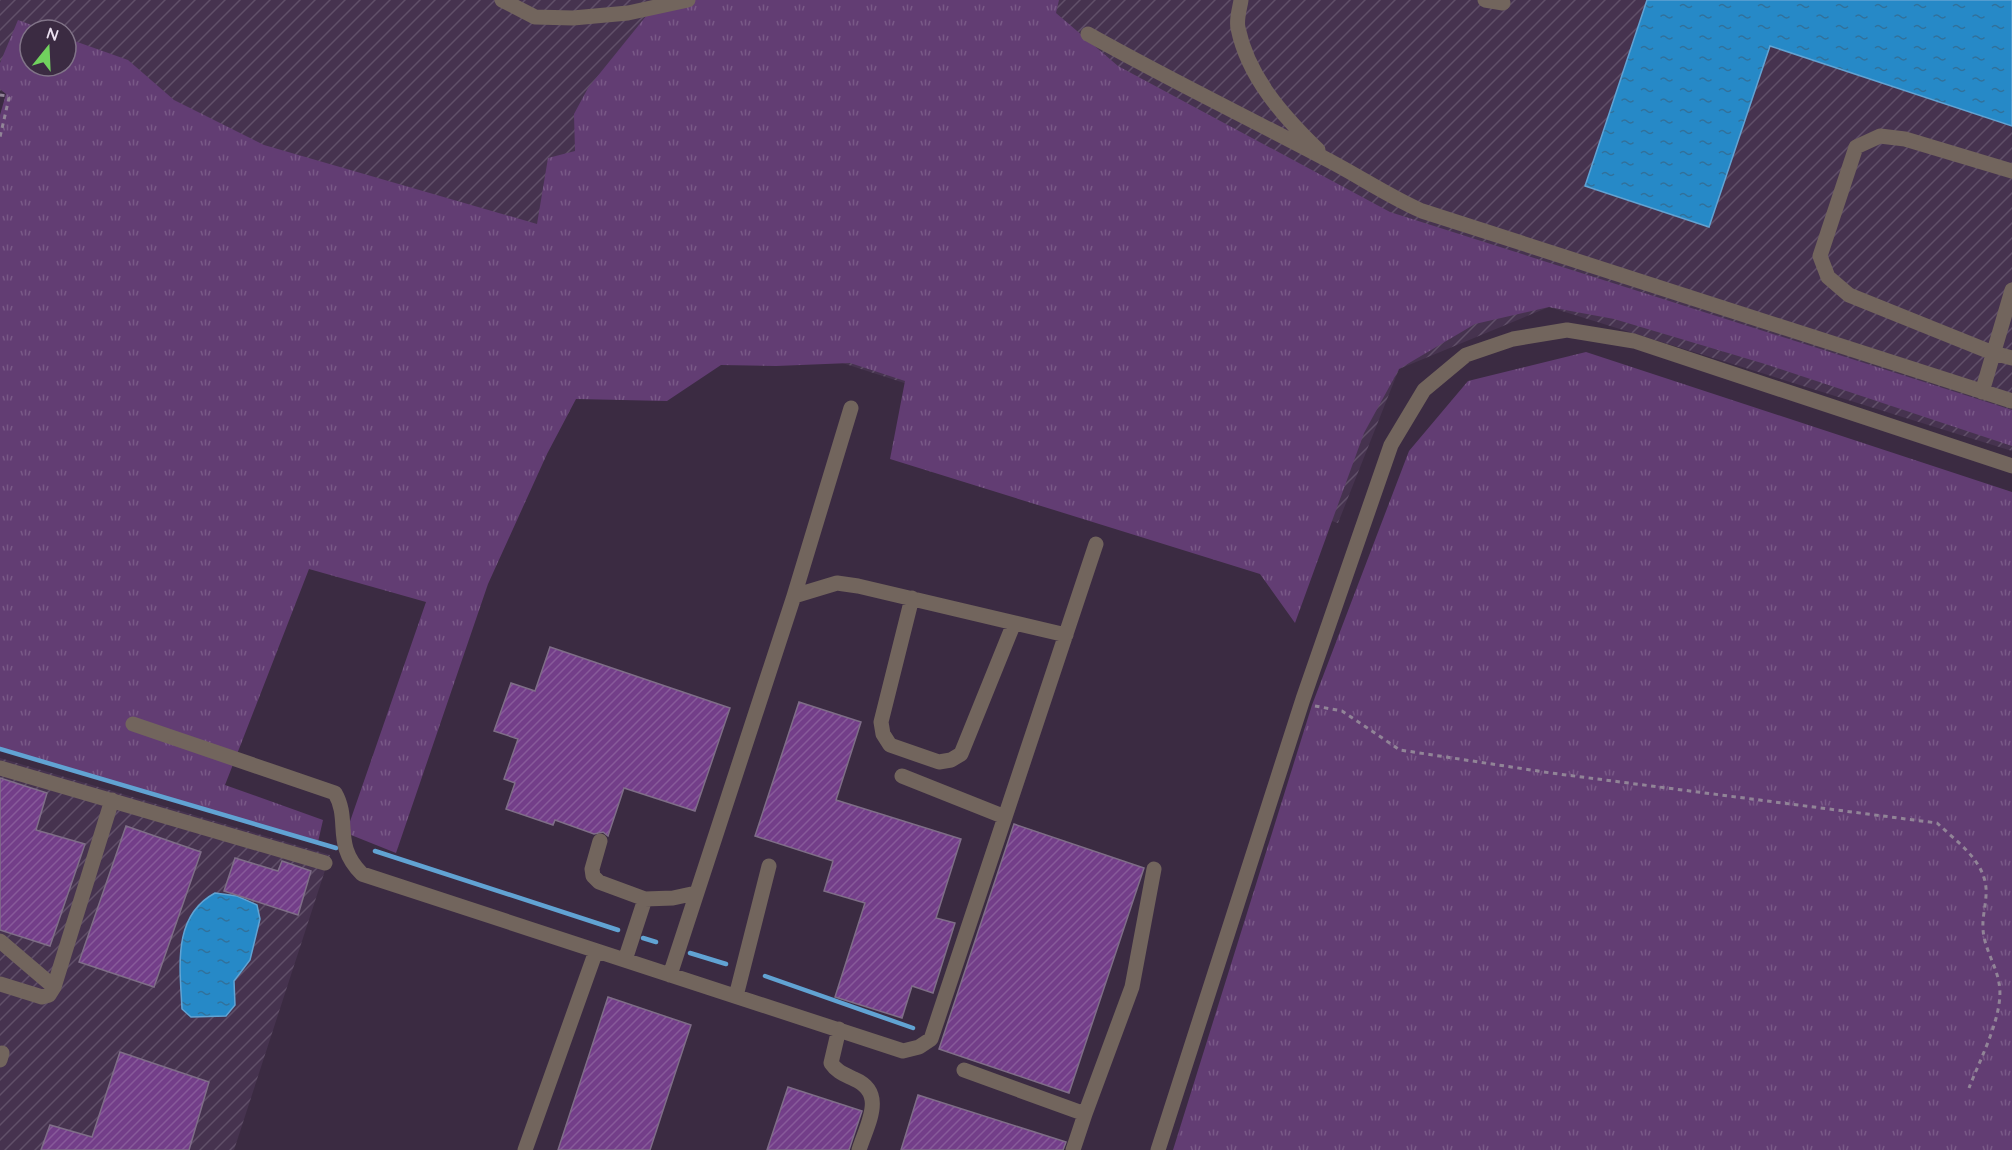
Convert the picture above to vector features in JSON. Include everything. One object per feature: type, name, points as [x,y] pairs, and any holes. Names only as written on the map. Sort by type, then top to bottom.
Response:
[{"type":"street","points":[[502,0],[535,16],[573,18],[628,13],[688,0]]},
{"type":"street","points":[[1240,0],[1238,26],[1253,71],[1274,103],[1329,160]]},
{"type":"street","points":[[1485,0],[1503,3]]},
{"type":"street","points":[[1088,34],[1329,160],[1391,197],[1422,211],[1982,392],[2011,399]]},
{"type":"street","points":[[2012,171],[1905,139],[1880,136],[1856,147],[1820,256],[1828,277],[1849,296],[1993,353],[2012,358]]},
{"type":"street","points":[[1982,392],[2012,290]]},
{"type":"street","points":[[1158,1150],[1303,699],[1392,445],[1424,390],[1466,356],[1514,339],[1567,330],[1634,341],[2012,466]]},
{"type":"street","points":[[670,975],[794,596],[851,408]]},
{"type":"street","points":[[133,724],[335,793],[339,800],[343,840],[350,862],[362,874],[903,1051],[919,1047],[931,1039],[1096,544]]},
{"type":"street","points":[[794,596],[837,583],[858,586],[1066,635]]},
{"type":"street","points":[[912,598],[880,722],[883,734],[890,745],[939,762],[951,760],[961,754],[1014,622]]},
{"type":"street","points":[[0,768],[325,863]]},
{"type":"street","points":[[902,776],[1005,817]]},
{"type":"street","points":[[0,984],[42,997],[48,995],[54,987],[112,800]]},
{"type":"street","points":[[600,841],[592,869],[593,876],[599,882],[645,899],[673,898],[696,893]]},
{"type":"street","points":[[736,996],[769,866]]},
{"type":"street","points":[[1073,1150],[1131,987],[1154,869]]},
{"type":"street","points":[[625,960],[645,899]]},
{"type":"street","points":[[0,941],[54,987]]},
{"type":"street","points":[[525,1150],[596,951]]},
{"type":"street","points":[[839,1029],[831,1063],[836,1071],[864,1083],[872,1093],[873,1107],[859,1150]]},
{"type":"street","points":[[964,1071],[1085,1113]]},
{"type":"path","points":[[0,95],[7,96],[9,103],[0,137]]},
{"type":"path","points":[[1303,699],[1312,705],[1342,711],[1400,750],[1551,773],[1937,823],[1976,860],[1984,876],[1986,890],[1983,928],[1999,981],[2001,996],[1993,1026],[1969,1088]]},
{"type":"shaded area","points":[[0,0],[2012,0],[2012,451],[1549,307],[1399,369],[1338,523],[0,91]]},
{"type":"shaded area","points":[[0,758],[330,855],[234,1150],[0,1150]]},
{"type":"green space","points":[[659,0],[1059,0],[1056,13],[1118,66],[1390,212],[2012,410],[2012,446],[1765,364],[1614,319],[1549,307],[1475,324],[1399,369],[1364,433],[1295,623],[1260,574],[890,459],[905,381],[850,363],[776,366],[721,365],[667,401],[576,399],[547,454],[488,584],[396,853],[346,833],[426,602],[309,569],[225,785],[323,820],[318,842],[0,749],[0,115],[6,94],[0,89],[0,63],[18,20],[18,78],[78,78],[78,42],[128,60],[174,100],[264,145],[537,224],[548,158],[575,151],[574,114],[588,88]]},
{"type":"green space","points":[[1586,352],[2012,492],[2012,1150],[1173,1150],[1312,705],[1409,451],[1468,381]]},
{"type":"water","points":[[1647,0],[2012,0],[2012,126],[1770,46],[1709,227],[1585,186]]},
{"type":"water","points":[[215,893],[237,896],[257,905],[260,919],[250,960],[234,981],[235,1005],[226,1016],[191,1017],[182,1009],[180,960],[182,944],[191,915],[201,903]]},
{"type":"building","points":[[550,647],[730,708],[695,811],[624,788],[608,836],[603,832],[594,834],[555,820],[553,825],[506,809],[515,783],[504,779],[518,739],[494,731],[511,683],[535,691]]},
{"type":"building","points":[[799,702],[861,722],[836,800],[961,839],[936,918],[955,923],[933,993],[912,986],[902,1018],[835,997],[865,903],[824,891],[833,861],[755,836]]},
{"type":"building","points":[[0,778],[47,793],[36,830],[85,844],[50,946],[0,930]]},
{"type":"building","points":[[1014,824],[1144,868],[1069,1093],[939,1049]]},
{"type":"building","points":[[126,826],[201,852],[154,987],[79,962]]},
{"type":"building","points":[[235,858],[278,871],[282,861],[311,871],[298,915],[224,891]]},
{"type":"building","points":[[608,997],[691,1025],[650,1150],[558,1150]]},
{"type":"building","points":[[120,1052],[209,1082],[189,1150],[41,1150],[50,1125],[92,1137]]},
{"type":"building","points":[[788,1087],[862,1111],[849,1150],[767,1150]]},
{"type":"building","points":[[918,1095],[1066,1142],[1063,1150],[901,1150]]},
{"type":"waterway","points":[[0,749],[336,848]]},
{"type":"waterway","points":[[375,851],[618,930]]},
{"type":"waterway","points":[[643,938],[656,942]]},
{"type":"waterway","points":[[690,953],[726,964]]},
{"type":"waterway","points":[[765,976],[913,1028]]}]
